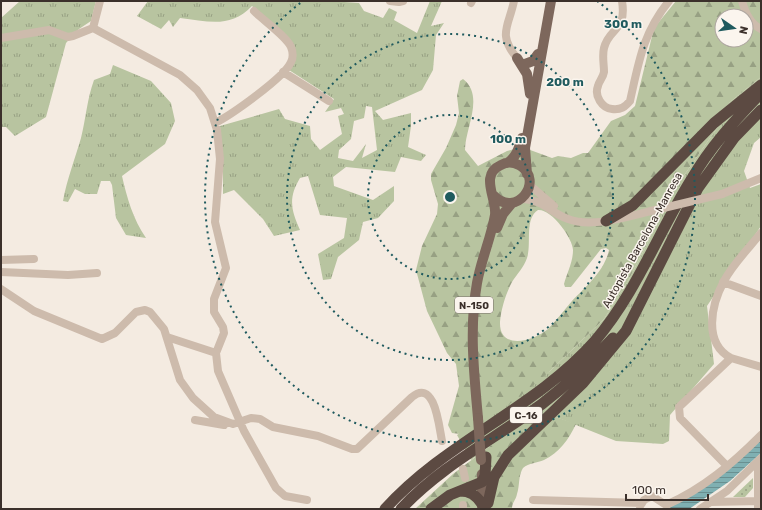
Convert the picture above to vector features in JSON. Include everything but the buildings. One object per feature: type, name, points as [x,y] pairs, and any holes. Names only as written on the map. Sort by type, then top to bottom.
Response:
[{"type":"highway","points":[[606,221],[633,206],[714,123],[761,85]]},
{"type":"highway","name":"Autopista Barcelona-Manresa","points":[[385,509],[416,480],[469,439],[538,393],[574,363],[594,341],[612,320],[628,296],[690,180],[719,138],[761,93]]},
{"type":"highway","name":"C-16","points":[[401,509],[446,469],[541,405],[566,386],[617,333],[637,306],[698,188],[734,138],[761,110]]},
{"type":"highway","points":[[485,506],[492,482],[502,462],[583,383],[626,331],[637,306]]},
{"type":"highway","points":[[430,509],[459,491],[482,482],[485,476],[484,459]]},
{"type":"highway","points":[[376,509],[400,489],[416,480]]},
{"type":"highway","points":[[459,491],[470,492],[485,506]]},
{"type":"main road","points":[[550,3],[525,148],[528,190],[517,201],[503,202],[493,195],[490,186],[491,174],[498,166],[507,163],[515,155],[520,145],[547,8],[550,3]]},
{"type":"main road","points":[[521,61],[533,61],[538,54]]},
{"type":"main road","points":[[521,61],[535,69]]},
{"type":"main road","points":[[521,61],[527,74],[530,94]]},
{"type":"main road","points":[[535,69],[537,83]]},
{"type":"main road","points":[[507,163],[520,166],[528,177]]},
{"type":"main road","name":"N-150","points":[[485,506],[484,459],[472,352],[473,311],[481,264],[496,215],[493,195]]},
{"type":"main road","name":"N-150","points":[[480,416],[477,343],[480,291],[486,264],[500,221],[503,214],[517,201]]},
{"type":"main road","points":[[482,482],[485,506]]},
{"type":"street","points":[[93,28],[100,1]]},
{"type":"street","points":[[390,1],[403,1]]},
{"type":"street","points":[[514,1],[505,35],[508,46],[521,61]]},
{"type":"street","points":[[622,1],[623,17],[621,24],[608,39],[604,47],[604,72],[597,89],[599,101],[603,105],[608,109],[618,110],[630,101],[646,38],[655,20],[670,1]]},
{"type":"street","points":[[742,1],[744,10],[750,19],[755,26],[761,29]]},
{"type":"street","points":[[215,123],[239,108],[283,72],[291,62],[291,46],[254,11]]},
{"type":"street","points":[[1,38],[49,30],[68,37],[93,28]]},
{"type":"street","points":[[93,28],[180,75],[203,97],[210,108],[215,123],[220,159],[215,222],[226,268],[214,299],[214,312],[223,327],[224,333],[216,353],[218,371],[236,423],[248,438],[280,493],[285,496],[306,500]]},
{"type":"street","points":[[283,72],[329,101]]},
{"type":"street","points":[[528,177],[532,187],[559,210],[562,216]]},
{"type":"street","points":[[517,201],[535,199],[562,216],[580,221],[606,221],[722,194],[761,178]]},
{"type":"street","points":[[761,233],[723,282],[712,322],[713,338],[720,351],[731,358],[761,367]]},
{"type":"street","points":[[1,260],[34,259]]},
{"type":"street","points":[[1,272],[68,275],[97,273]]},
{"type":"street","points":[[723,282],[761,296]]},
{"type":"street","points":[[1,289],[34,311],[102,339],[111,336],[136,312],[145,310],[150,312],[159,321],[167,336],[176,369],[185,387],[208,412],[221,420],[236,423]]},
{"type":"street","points":[[167,336],[216,353]]},
{"type":"street","points":[[727,466],[680,418],[679,407],[731,358]]},
{"type":"street","points":[[195,420],[229,426],[250,418],[260,419],[274,427],[318,436],[352,449],[357,449],[414,395],[424,393],[430,397],[433,403],[442,441]]},
{"type":"street","points":[[533,500],[640,506],[644,500],[652,496],[666,507],[694,491],[727,466],[761,436]]},
{"type":"street","points":[[712,502],[759,504],[759,459]]},
{"type":"street","points":[[700,509],[727,491],[759,459]]},
{"type":"street","points":[[463,469],[464,478]]},
{"type":"green space","points":[[20,1],[96,1],[91,21],[79,29],[66,43],[46,117],[15,136],[6,127],[1,127],[1,18]]},
{"type":"green space","points":[[148,1],[330,1],[359,3],[364,11],[383,18],[389,8],[397,12],[394,20],[417,33],[430,1],[442,1],[431,26],[444,23],[436,35],[433,70],[422,90],[375,111],[383,120],[411,113],[408,147],[426,155],[421,161],[401,157],[395,172],[346,167],[333,177],[334,186],[373,200],[394,186],[394,201],[378,218],[363,222],[359,240],[338,257],[331,279],[323,280],[318,254],[344,238],[347,218],[320,215],[308,176],[300,178],[292,198],[293,210],[300,230],[274,236],[263,219],[234,190],[223,194],[220,126],[279,109],[285,119],[310,126],[311,139],[320,150],[342,134],[338,116],[344,114],[341,108],[325,112],[334,99],[289,70],[296,58],[293,45],[252,6],[244,13],[227,21],[209,22],[180,18],[173,27],[169,20],[161,29],[137,16]],"holes":[[[366,106],[372,107],[377,150],[362,158],[366,144],[353,161],[338,158],[339,150],[351,139],[354,121],[364,118]]]},
{"type":"green space","points":[[676,1],[761,1],[761,77],[730,102],[717,128],[678,184],[628,281],[604,319],[550,371],[518,398],[493,415],[460,434],[452,433],[448,425],[459,386],[456,364],[447,353],[427,311],[416,270],[422,246],[437,214],[438,204],[431,180],[431,174],[446,148],[456,125],[459,113],[457,96],[460,81],[463,79],[473,94],[472,113],[465,150],[478,166],[507,151],[522,147],[552,158],[558,156],[571,158],[583,153],[588,153],[611,121],[625,115],[635,106],[654,28]],"holes":[[[538,210],[544,211],[555,219],[566,232],[572,245],[572,259],[564,284],[565,287],[571,287],[601,249],[606,248],[609,250],[607,258],[599,272],[548,329],[526,340],[511,340],[505,337],[501,331],[501,312],[510,286],[527,258],[531,219]]]},
{"type":"green space","points":[[113,65],[151,81],[171,103],[175,121],[165,144],[122,176],[131,208],[137,223],[146,238],[126,235],[116,218],[112,185],[110,181],[101,181],[97,194],[85,194],[75,189],[68,202],[63,201],[81,138],[94,80],[110,74]]},
{"type":"green space","points":[[761,77],[761,137],[754,143],[744,171],[750,188],[761,184],[761,226],[707,306],[714,364],[670,415],[669,441],[663,444],[616,441],[556,417],[490,446],[471,460],[457,435],[550,371],[604,319],[628,281],[678,184],[717,128],[730,102]]},
{"type":"green space","points":[[541,414],[556,417],[576,424],[567,440],[554,454],[544,460],[530,464],[523,468],[520,474],[518,491],[512,509],[415,509],[453,474],[490,446]]},
{"type":"green space","points":[[753,478],[753,488],[745,497],[733,497]]},
{"type":"water","points":[[761,439],[761,453],[730,481],[689,509],[667,509],[687,498]]}]
